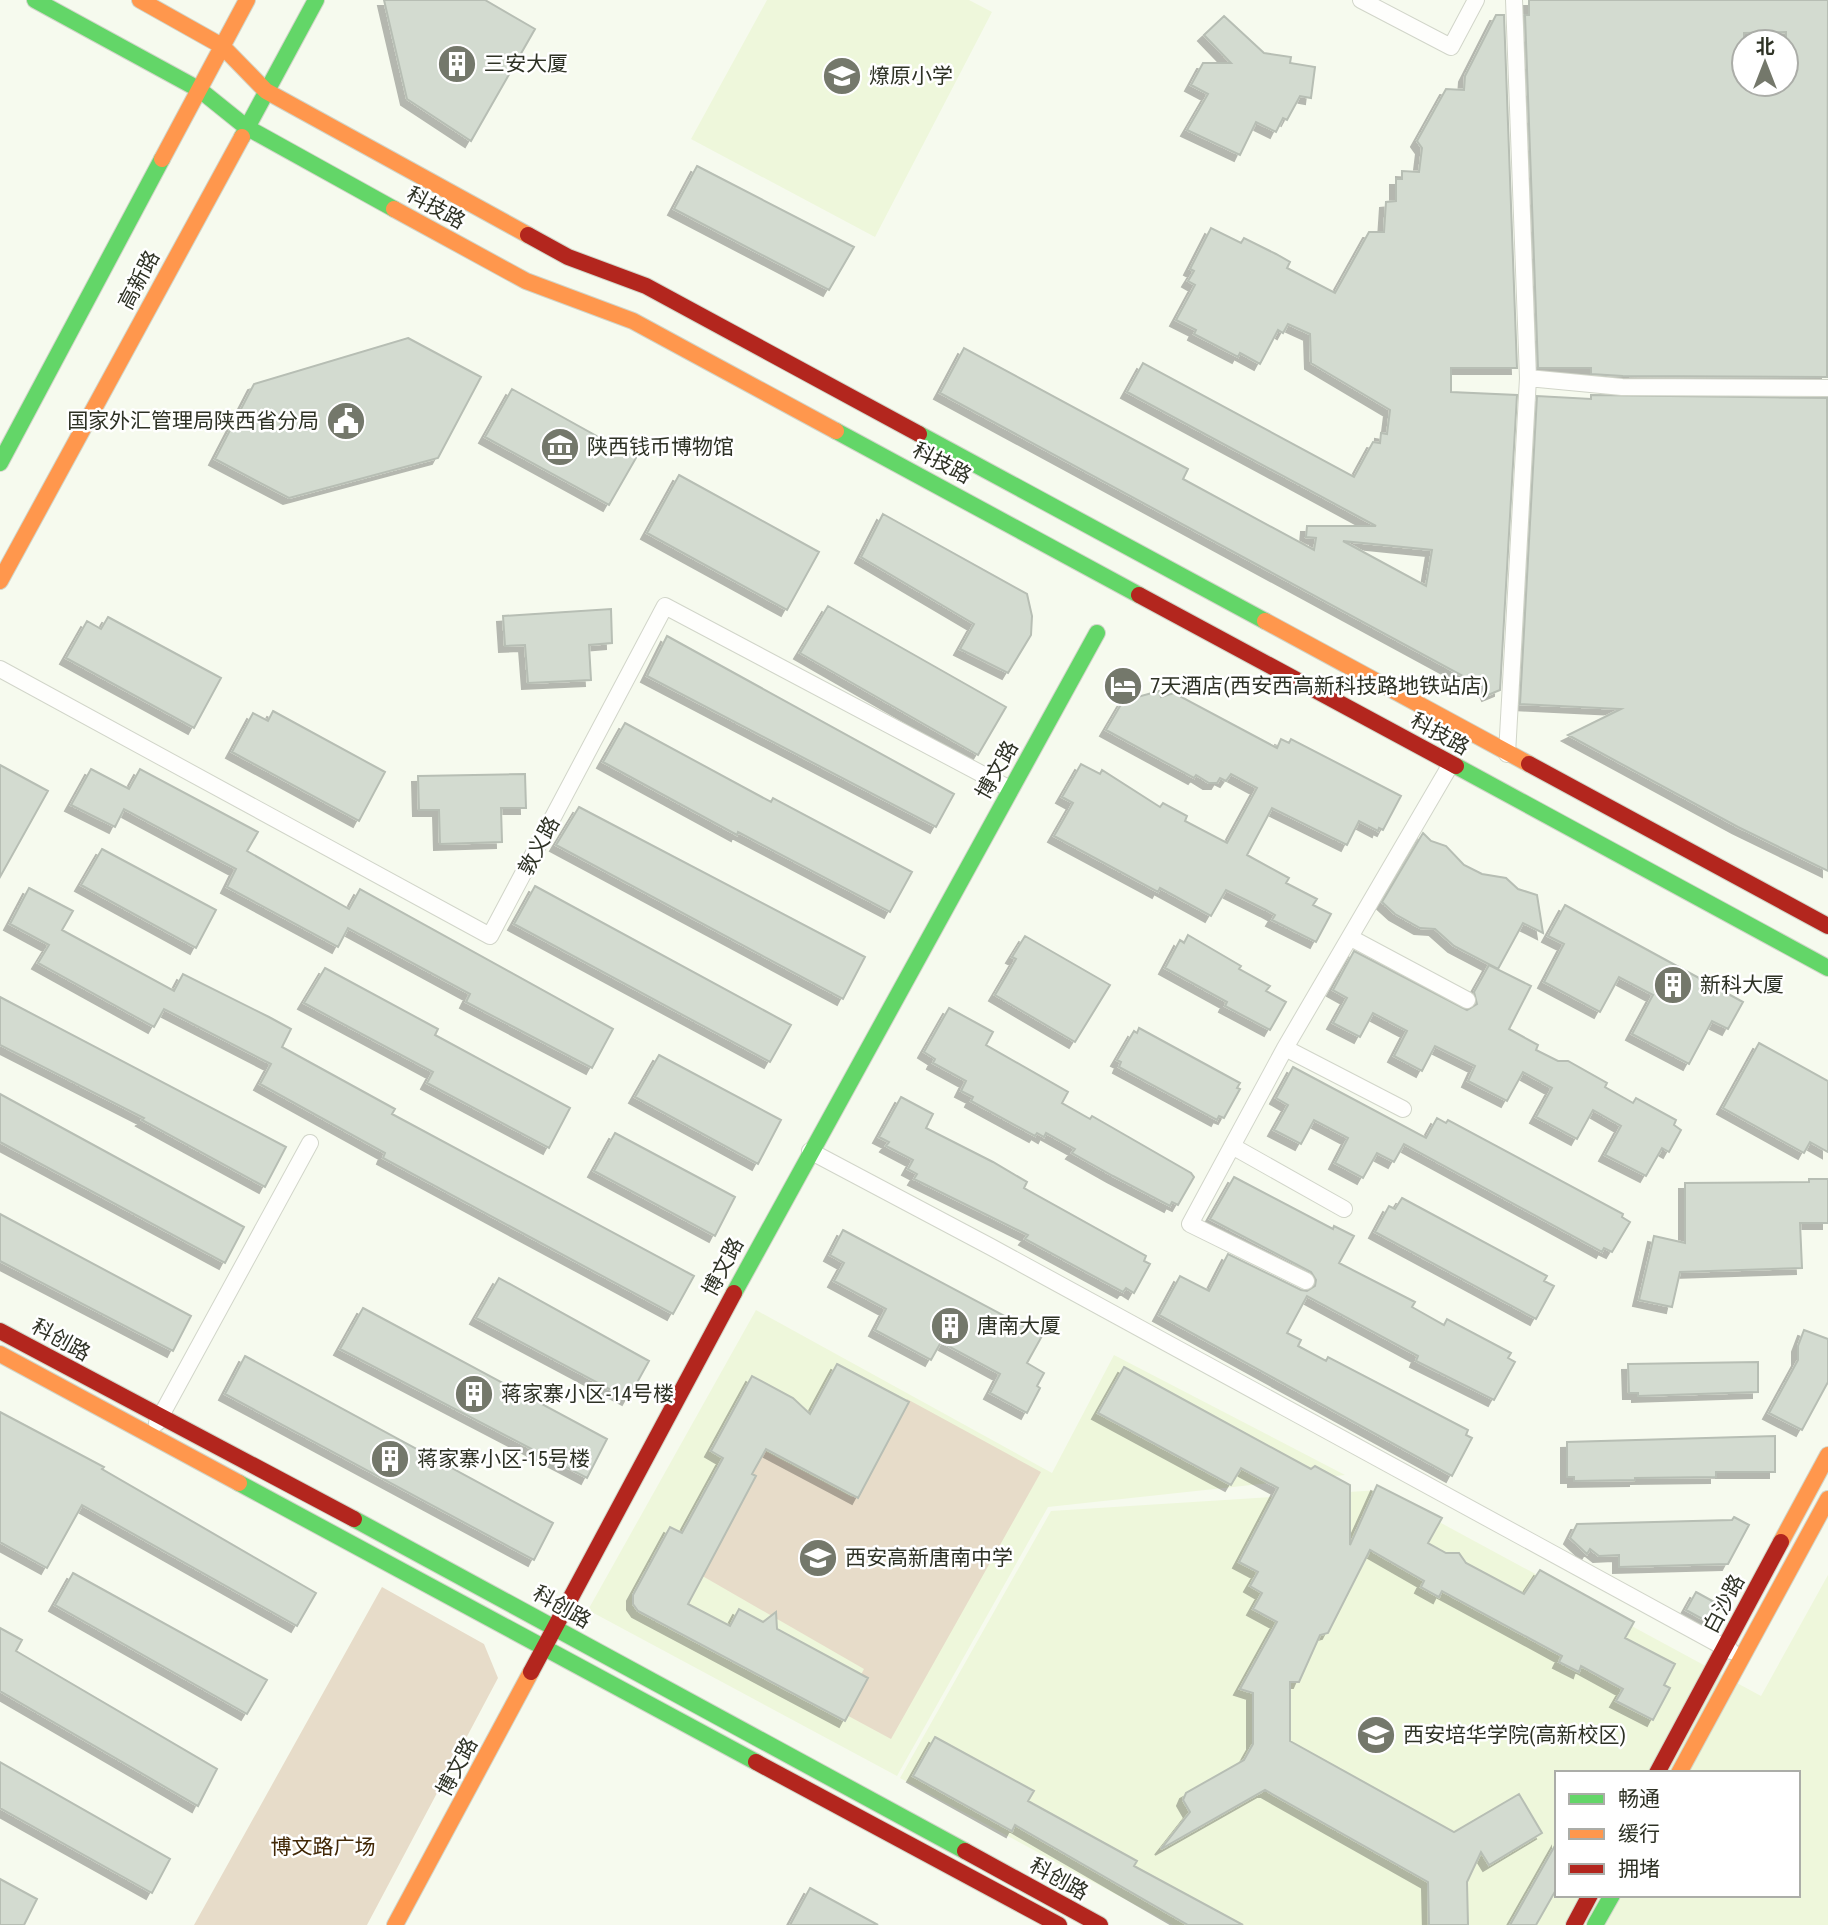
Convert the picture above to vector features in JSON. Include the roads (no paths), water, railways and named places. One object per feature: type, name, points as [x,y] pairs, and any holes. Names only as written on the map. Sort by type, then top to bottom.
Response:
[{"type":"main road","name":"科技路","points":[[35,0],[200,90],[246,127],[526,281],[633,321],[1828,968]]},
{"type":"main road","name":"科技路","points":[[140,0],[222,46],[266,91],[568,257],[646,286],[1828,926]]},
{"type":"main road","name":"高新路","points":[[0,463],[247,0]]},
{"type":"main road","name":"高新路","points":[[0,581],[316,0]]},
{"type":"main road","name":"博文路","points":[[395,1925],[810,1151],[1097,633]]},
{"type":"main road","name":"科创路","points":[[0,1331],[160,1419],[555,1627],[1100,1925]]},
{"type":"main road","name":"科创路","points":[[0,1354],[1059,1925]]},
{"type":"main road","name":"白沙路","points":[[1658,1771],[1828,1455]]},
{"type":"main road","name":"白沙路","points":[[1680,1771],[1828,1499]]},
{"type":"main road","points":[[1574,1925],[1589,1897]]},
{"type":"main road","points":[[1595,1925],[1611,1897]]},
{"type":"street","points":[[1361,0],[1451,47],[1476,0]]},
{"type":"street","points":[[1507,754],[1528,378],[1514,0]]},
{"type":"street","points":[[1528,378],[1622,387],[1828,388]]},
{"type":"street","name":"敦义路","points":[[0,669],[490,936],[665,606],[1010,789]]},
{"type":"street","points":[[1306,1281],[1190,1224],[1285,1048],[1451,764]]},
{"type":"street","points":[[1351,938],[1466,1000]]},
{"type":"street","points":[[1285,1048],[1403,1109]]},
{"type":"street","points":[[151,1435],[310,1143]]},
{"type":"street","points":[[1232,1146],[1344,1209]]},
{"type":"street","points":[[810,1151],[1742,1657]]},
{"type":"place","name":"三安大厦","points":[[457,64]]},
{"type":"place","name":"燎原小学","points":[[842,76]]},
{"type":"place","name":"国家外汇管理局陕西省分局","points":[[346,421]]},
{"type":"place","name":"陕西钱币博物馆","points":[[560,447]]},
{"type":"place","name":"7天酒店(西安西高新科技路地铁站店)","points":[[1123,686]]},
{"type":"place","name":"新科大厦","points":[[1673,985]]},
{"type":"place","name":"唐南大厦","points":[[950,1326]]},
{"type":"place","name":"蒋家寨小区-14号楼","points":[[474,1394]]},
{"type":"place","name":"蒋家寨小区-15号楼","points":[[390,1459]]},
{"type":"place","name":"西安高新唐南中学","points":[[818,1558]]},
{"type":"place","name":"西安培华学院(高新校区)","points":[[1376,1735]]},
{"type":"park label","name":"博文路广场","points":[[323,1847]]}]
